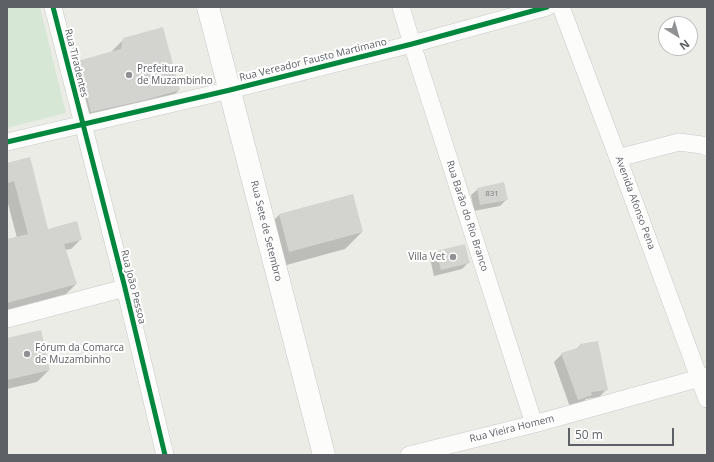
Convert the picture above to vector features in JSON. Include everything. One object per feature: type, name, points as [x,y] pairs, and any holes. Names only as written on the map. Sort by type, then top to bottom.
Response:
[{"type":"main road","name":"Rua Sete de Setembro","points":[[208,7],[324,455]]},
{"type":"street","name":"Rua Tiradentes","points":[[53,7],[82,124]]},
{"type":"street","name":"Rua Barão do Rio Branco","points":[[401,7],[534,424]]},
{"type":"street","name":"Rua Vereador Fausto Martimano","points":[[7,142],[230,90],[412,44],[547,7]]},
{"type":"street","name":"Avenida Afonso Pena","points":[[561,7],[703,377],[707,399]]},
{"type":"street","name":"Rua João Pessoa","points":[[82,124],[125,288],[165,455]]},
{"type":"street","points":[[618,158],[679,142],[707,147]]},
{"type":"street","points":[[7,319],[125,288]]},
{"type":"street","name":"Rua Vieira Homem","points":[[409,455],[534,424],[703,377]]},
{"type":"green space","points":[[7,7],[40,7],[66,113],[7,128]]},
{"type":"building","name":"Prefeitura de Muzambinho","points":[[163,27],[180,90],[145,100],[91,112],[77,61],[121,49],[123,38]]},
{"type":"building","points":[[30,157],[48,229],[77,221],[82,240],[64,244],[77,284],[7,303],[7,239],[28,234],[14,181],[7,183],[7,163]]},
{"type":"building","points":[[504,182],[508,200],[480,205],[477,188]]},
{"type":"building","points":[[353,194],[363,232],[289,252],[279,214]]},
{"type":"building","name":"Villa Vet","points":[[465,244],[470,263],[441,270],[436,251]]},
{"type":"building","name":"Fórum da Comarca de Muzambinho","points":[[41,330],[50,370],[7,380],[7,338]]},
{"type":"building","points":[[598,341],[608,390],[591,392],[592,395],[578,400],[561,353],[580,347],[580,344]]},
{"type":"cycle path","points":[[53,7],[125,288],[165,455]]},
{"type":"cycle path","points":[[7,142],[230,90],[412,44],[547,7]]},
{"type":"place","name":"Prefeitura de Muzambinho","points":[[129,75]]},
{"type":"place","name":"Villa Vet","points":[[453,257]]},
{"type":"place","name":"Fórum da Comarca de Muzambinho","points":[[27,354]]}]
